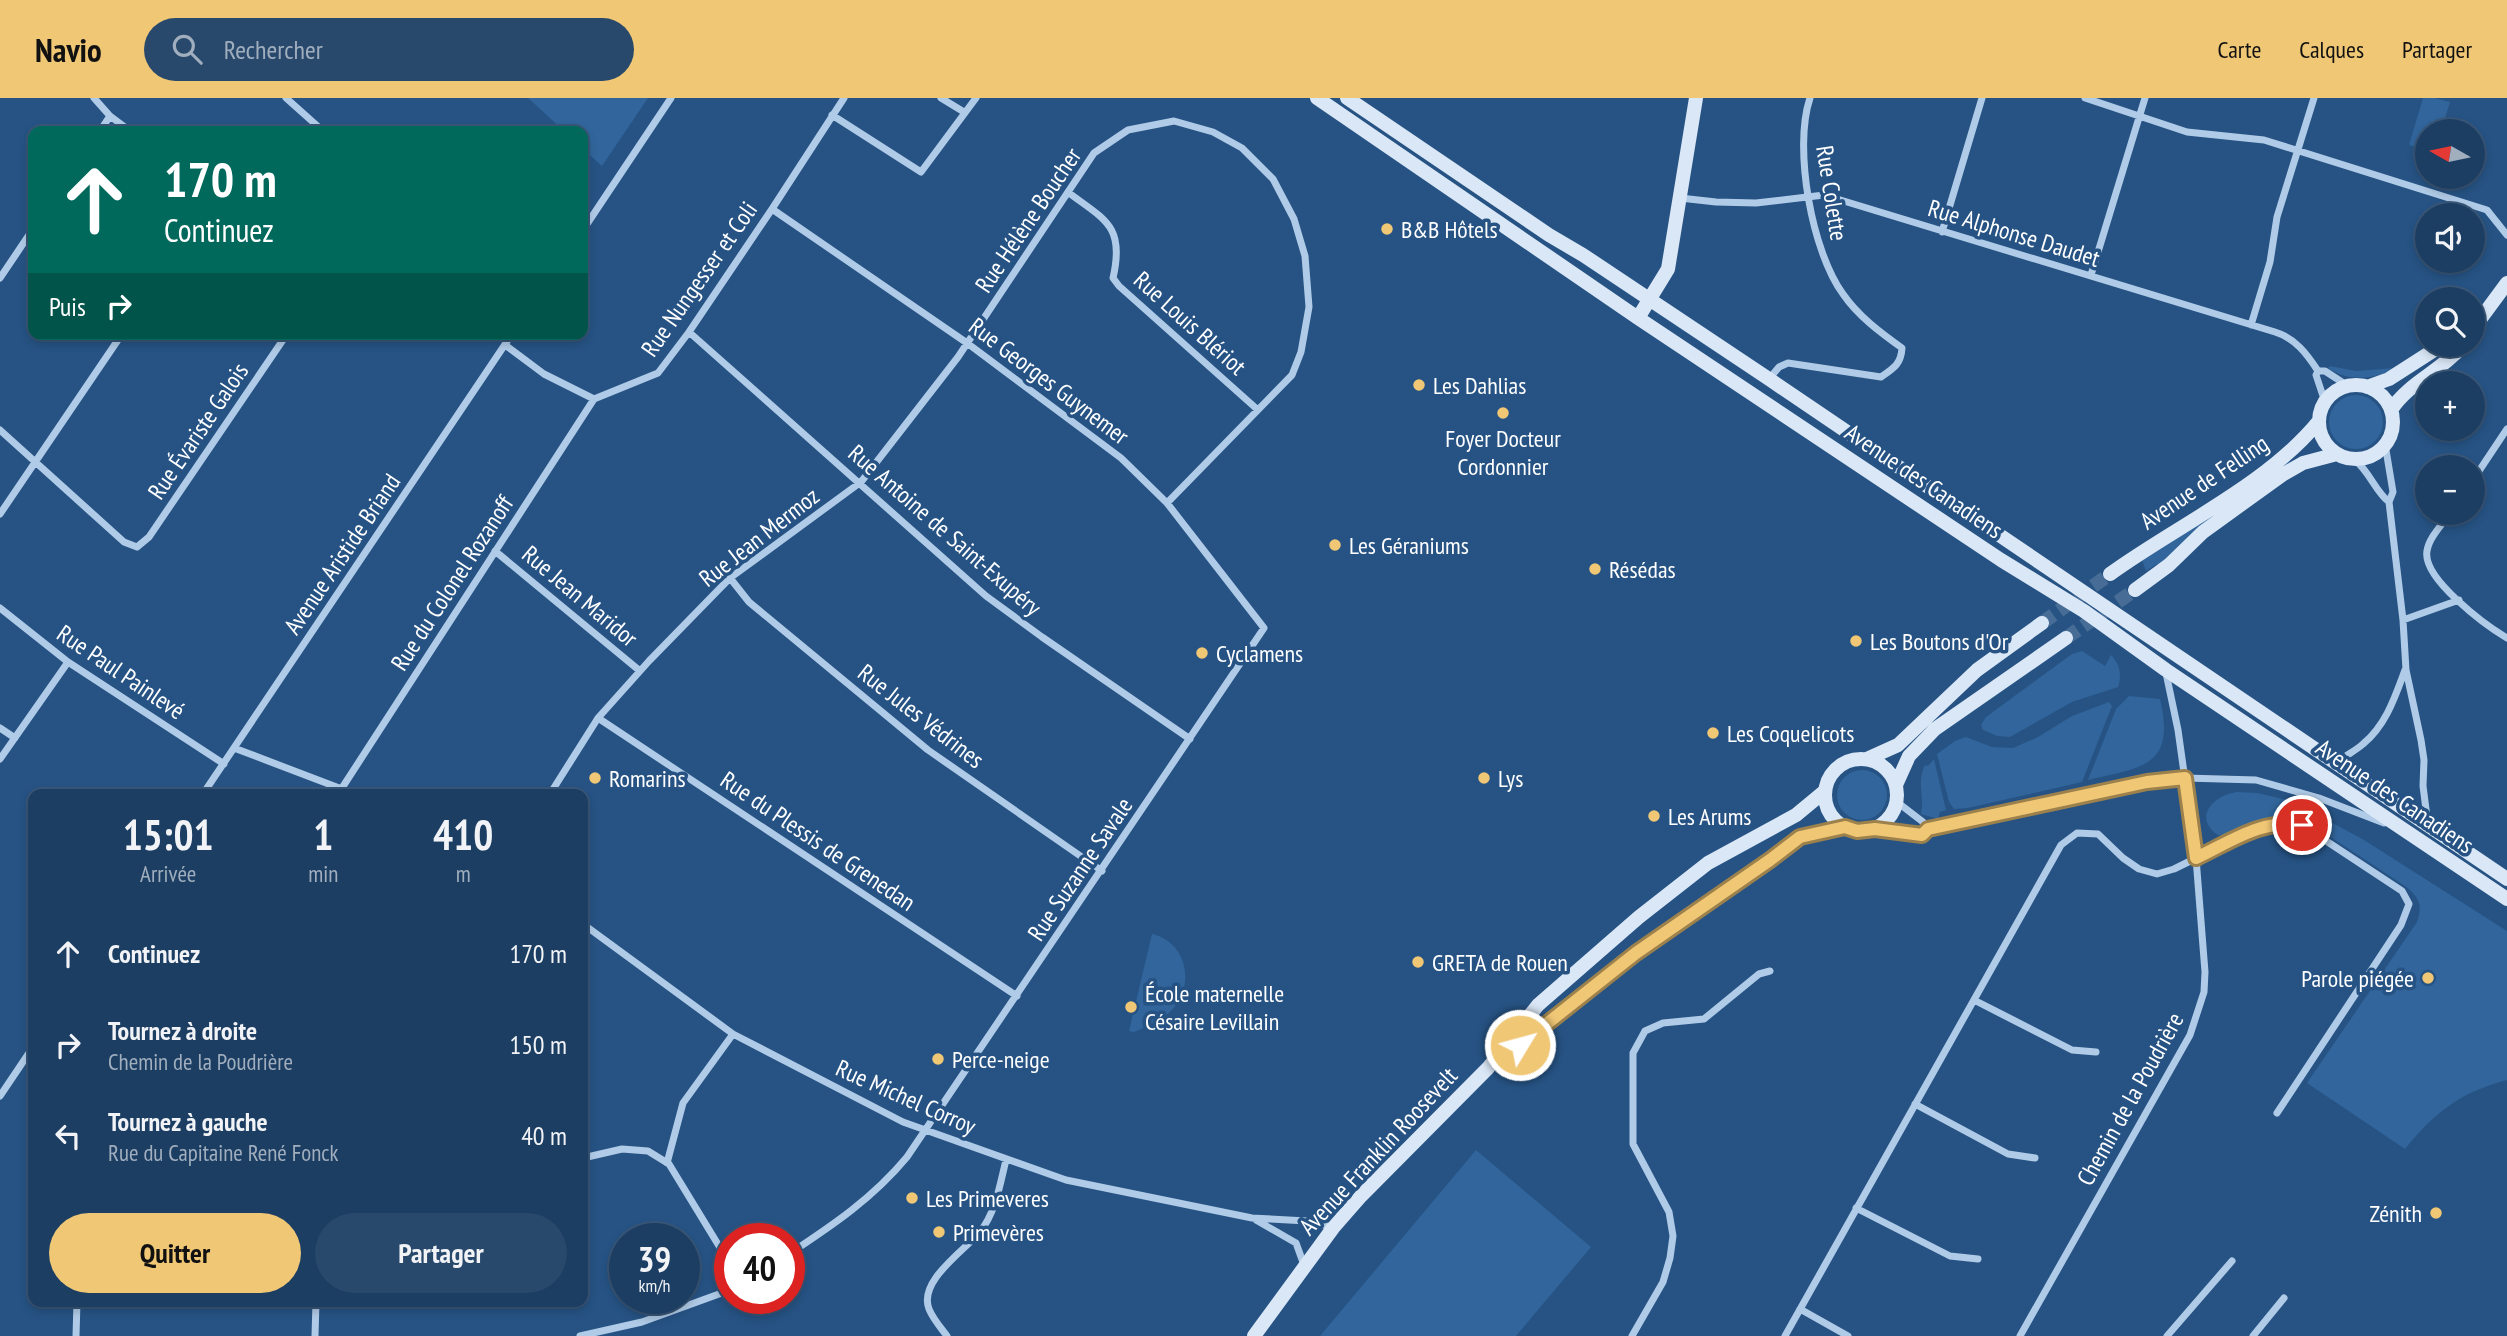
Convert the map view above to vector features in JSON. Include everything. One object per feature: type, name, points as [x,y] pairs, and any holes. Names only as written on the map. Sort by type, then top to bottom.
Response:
[{"type":"street","points":[[94,98],[123,126]]},
{"type":"street","points":[[286,98],[317,126]]},
{"type":"street","points":[[588,222],[671,98]]},
{"type":"street","name":"Rue Nungesser et Coli","points":[[594,398],[658,373],[689,332],[844,98]]},
{"type":"street","points":[[941,98],[964,112]]},
{"type":"street","points":[[832,115],[921,172],[976,98]]},
{"type":"street","name":"Avenue des Canadiens","points":[[1317,98],[1638,318],[2019,572],[2084,611],[2166,670],[2507,899]]},
{"type":"street","name":"Avenue des Canadiens","points":[[1347,98],[1769,379],[2507,879]]},
{"type":"street","points":[[1638,318],[1668,269],[1696,98]]},
{"type":"street","name":"Rue Colette","points":[[1769,379],[1779,367],[1788,363],[1881,377],[1901,360],[1902,348],[1878,331],[1843,295],[1820,248],[1808,195],[1804,140],[1810,98]]},
{"type":"street","points":[[1942,232],[1982,98]]},
{"type":"street","points":[[2085,98],[2188,132],[2264,140],[2487,210],[2504,222],[2507,235]]},
{"type":"street","points":[[2091,275],[2145,98]]},
{"type":"street","points":[[2251,325],[2270,262],[2277,217],[2314,98]]},
{"type":"street","points":[[103,126],[110,116]]},
{"type":"street","name":"Rue Hélène Boucher","points":[[967,343],[1094,153],[1128,130],[1174,121],[1213,132],[1242,148],[1273,179],[1294,219],[1305,256],[1309,307],[1301,352],[1293,375],[1167,503]]},
{"type":"street","name":"Rue Louis Blériot","points":[[1069,193],[1108,222],[1116,240],[1113,278],[1119,286],[1258,410]]},
{"type":"street","name":"Rue Alphonse Daudet","points":[[1680,198],[1756,203],[1824,195],[2289,338],[2306,354],[2318,371]]},
{"type":"street","name":"Rue Georges Guynemer","points":[[772,209],[967,343],[1121,458],[1167,503],[1265,628]]},
{"type":"street","points":[[0,278],[28,236]]},
{"type":"street","points":[[2485,309],[2507,283]]},
{"type":"street","name":"Rue Antoine de Saint-Exupéry","points":[[689,332],[986,596],[1042,638],[1190,739]]},
{"type":"street","points":[[0,514],[118,340]]},
{"type":"street","name":"Rue Évariste Galois","points":[[36,462],[124,542],[137,547],[149,537],[283,340]]},
{"type":"street","name":"Avenue Aristide Briand","points":[[206,789],[508,340]]},
{"type":"street","name":"Rue Jean Mermoz","points":[[553,789],[598,718],[640,671],[730,578],[860,482],[967,343]]},
{"type":"street","points":[[505,345],[544,374],[594,398]]},
{"type":"street","points":[[2367,387],[2402,372],[2424,357]]},
{"type":"street","points":[[2391,410],[2408,390],[2452,357]]},
{"type":"street","name":"Rue Alphonse Daudet","points":[[2318,371],[2325,371],[2347,386]]},
{"type":"street","name":"Rue Alphonse Daudet","points":[[2318,371],[2316,375],[2325,402]]},
{"type":"street","points":[[2354,459],[2372,456],[2385,444],[2393,424],[2391,410],[2379,393],[2367,387],[2347,386],[2334,392],[2325,402],[2319,421],[2323,440],[2337,454],[2354,459],[2364,467],[2381,495],[2389,502]]},
{"type":"street","name":"Rue du Colonel Rozanoff","points":[[342,788],[594,398]]},
{"type":"street","name":"Avenue de Felling","points":[[2110,574],[2246,485],[2297,446],[2319,421]]},
{"type":"street","points":[[2485,462],[2507,429]]},
{"type":"street","points":[[0,430],[36,462]]},
{"type":"street","points":[[2385,444],[2393,492],[2389,502],[2406,670],[2424,760],[2423,786],[2428,826]]},
{"type":"street","name":"Avenue de Felling","points":[[2135,590],[2169,565],[2203,532],[2282,475],[2303,463],[2337,454]]},
{"type":"street","points":[[2442,525],[2429,544],[2427,559],[2436,577],[2482,623],[2507,638]]},
{"type":"street","name":"Rue Jean Maridor","points":[[495,551],[640,671]]},
{"type":"street","name":"Rue Jules Védrines","points":[[730,578],[750,602],[928,750],[1102,871]]},
{"type":"street","points":[[2403,620],[2459,600]]},
{"type":"street","name":"Rue Paul Painlevé","points":[[0,608],[68,662],[223,764]]},
{"type":"street","points":[[1867,760],[1898,744],[1977,670],[2042,623]]},
{"type":"street","name":"Rue Suzanne Savale","points":[[805,1243],[846,1216],[886,1183],[926,1130],[1265,628]]},
{"type":"street","points":[[1896,785],[1909,756],[1935,729],[2066,638]]},
{"type":"street","points":[[0,759],[68,662]]},
{"type":"street","name":"Chemin de la Poudrière","points":[[2020,1336],[2183,1047],[2199,1012],[2204,992],[2205,972],[2196,858],[2166,670]]},
{"type":"street","points":[[2335,764],[2364,744],[2378,728],[2390,710],[2406,670]]},
{"type":"street","name":"Rue du Plessis de Grenedan","points":[[598,718],[1017,996]]},
{"type":"street","points":[[0,728],[15,738]]},
{"type":"street","points":[[234,748],[342,788]]},
{"type":"street","points":[[1875,829],[1887,821],[1897,802],[1896,785],[1883,766],[1867,760],[1852,760],[1832,775],[1825,791],[1829,812],[1836,821],[1857,831],[1875,829],[1922,835],[1928,829],[2147,782],[2185,778],[2256,780],[2319,798],[2405,831]]},
{"type":"street","name":"Avenue Franklin Roosevelt","points":[[1254,1336],[1333,1228],[1366,1190],[1488,1068],[1538,1005],[1639,917],[1708,863],[1790,818],[1825,791]]},
{"type":"street","points":[[1897,802],[1928,829]]},
{"type":"street","points":[[1784,1336],[2061,845],[2077,833],[2098,834],[2139,869],[2157,874],[2174,869],[2263,825],[2284,822],[2302,825],[2402,891],[2409,904],[2401,925],[2277,1113]]},
{"type":"street","name":"Avenue Franklin Roosevelt","points":[[1488,1068],[1636,953],[1796,840],[1820,831],[1834,831],[1845,827]]},
{"type":"street","name":"Rue Michel Corroy","points":[[588,928],[733,1034],[903,1122],[1066,1180],[1252,1218],[1307,1222],[1333,1228]]},
{"type":"street","points":[[1632,1336],[1663,1282],[1673,1236],[1669,1212],[1633,1144],[1633,1053],[1645,1031],[1663,1023],[1704,1019],[1759,974],[1770,971]]},
{"type":"street","points":[[1974,1000],[2072,1050],[2096,1052]]},
{"type":"street","points":[[667,1163],[683,1103],[733,1034]]},
{"type":"street","points":[[0,1096],[3,1086],[28,1054]]},
{"type":"street","points":[[1915,1104],[2008,1154],[2035,1158]]},
{"type":"street","points":[[588,1157],[622,1149],[648,1151],[667,1163],[714,1238]]},
{"type":"street","points":[[947,1336],[928,1307],[929,1288],[944,1268],[982,1230],[996,1200],[1006,1160]]},
{"type":"street","points":[[1856,1208],[1950,1255],[1978,1259]]},
{"type":"street","name":"Rue Michel Corroy","points":[[1252,1218],[1296,1242],[1304,1265]]},
{"type":"street","points":[[2167,1336],[2232,1261]]},
{"type":"street","points":[[580,1336],[642,1322],[714,1296]]},
{"type":"street","points":[[2253,1336],[2284,1298]]},
{"type":"street","points":[[76,1336],[77,1307]]},
{"type":"street","points":[[315,1336],[316,1307]]},
{"type":"street","points":[[1800,1309],[1848,1336]]},
{"type":"shaded area","points":[[528,98],[648,98],[602,166],[588,153],[588,126],[559,126]]},
{"type":"shaded area","points":[[2423,98],[2450,102],[2445,119],[2417,119]]},
{"type":"shaded area","points":[[2415,125],[2415,147],[2409,145]]},
{"type":"shaded area","points":[[2330,366],[2356,371],[2395,368],[2362,378],[2336,373],[2328,368]]},
{"type":"shaded area","points":[[2356,395],[2375,403],[2383,422],[2375,441],[2356,449],[2337,441],[2329,422],[2337,403]]},
{"type":"shaded area","points":[[2288,459],[2291,464],[2159,567],[2157,564],[2146,571],[2141,557]]},
{"type":"shaded area","points":[[2082,651],[2105,666],[2111,655],[2119,670],[2118,687],[2072,702],[2010,737],[1997,736],[1983,730],[1981,725],[1986,717],[2072,654]]},
{"type":"shaded area","points":[[2129,696],[2160,699],[2164,721],[2159,751],[2139,767],[2088,780],[2116,709]]},
{"type":"shaded area","points":[[2109,702],[2112,706],[2082,782],[1968,808],[1954,809],[1949,802],[1937,754],[1955,741],[1966,737],[1992,747],[2013,748],[2038,737],[2072,716]]},
{"type":"shaded area","points":[[1934,759],[1946,810],[1940,812],[1938,819],[1921,814],[1922,772],[1925,765],[1928,766]]},
{"type":"shaded area","points":[[1852,771],[1872,771],[1886,785],[1886,805],[1872,819],[1852,819],[1838,805],[1838,785]]},
{"type":"shaded area","points":[[2237,792],[2257,793],[2288,800],[2296,808],[2331,822],[2507,931],[2507,1080],[2462,1097],[2450,1105],[2427,1124],[2405,1149],[2307,1083],[2417,922],[2420,911],[2418,902],[2405,886],[2305,820],[2274,818],[2233,833],[2218,835],[2207,821],[2209,808],[2221,797]]},
{"type":"shaded area","points":[[1152,934],[1172,944],[1179,953],[1183,962],[1185,984],[1182,995],[1168,1014],[1146,1027],[1134,1032],[1129,1031]]},
{"type":"shaded area","points":[[1476,1150],[1591,1247],[1516,1336],[1320,1336]]},
{"type":"tunnel","points":[[2042,623],[2110,574]]},
{"type":"tunnel","points":[[2066,638],[2135,590]]},
{"type":"place","name":"B&B Hôtels","points":[[1387,229]]},
{"type":"place","name":"Les Dahlias","points":[[1419,385]]},
{"type":"place","name":"Foyer Docteur Cordonnier","points":[[1503,413]]},
{"type":"place","name":"Les Géraniums","points":[[1335,545]]},
{"type":"place","name":"Résédas","points":[[1595,569]]},
{"type":"place","name":"Les Boutons d'Or","points":[[1856,641]]},
{"type":"place","name":"Cyclamens","points":[[1202,653]]},
{"type":"place","name":"Les Coquelicots","points":[[1713,733]]},
{"type":"place","name":"Romarins","points":[[595,778]]},
{"type":"place","name":"Lys","points":[[1484,778]]},
{"type":"place","name":"Les Arums","points":[[1654,816]]},
{"type":"place","name":"GRETA de Rouen","points":[[1418,962]]},
{"type":"place","name":"Parole piégée","points":[[2428,978]]},
{"type":"place","name":"École maternelle Césaire Levillain","points":[[1131,1007]]},
{"type":"place","name":"Perce-neige","points":[[938,1059]]},
{"type":"place","name":"Les Primeveres","points":[[912,1198]]},
{"type":"place","name":"Zénith","points":[[2436,1213]]},
{"type":"place","name":"Primevères","points":[[939,1232]]},
{"type":"route","points":[[1520,1045],[1636,953],[1805,835],[1845,827],[1857,831],[1875,829],[1922,835],[1928,829],[2147,782],[2185,778],[2196,858],[2263,825],[2284,822],[2302,825]]}]
